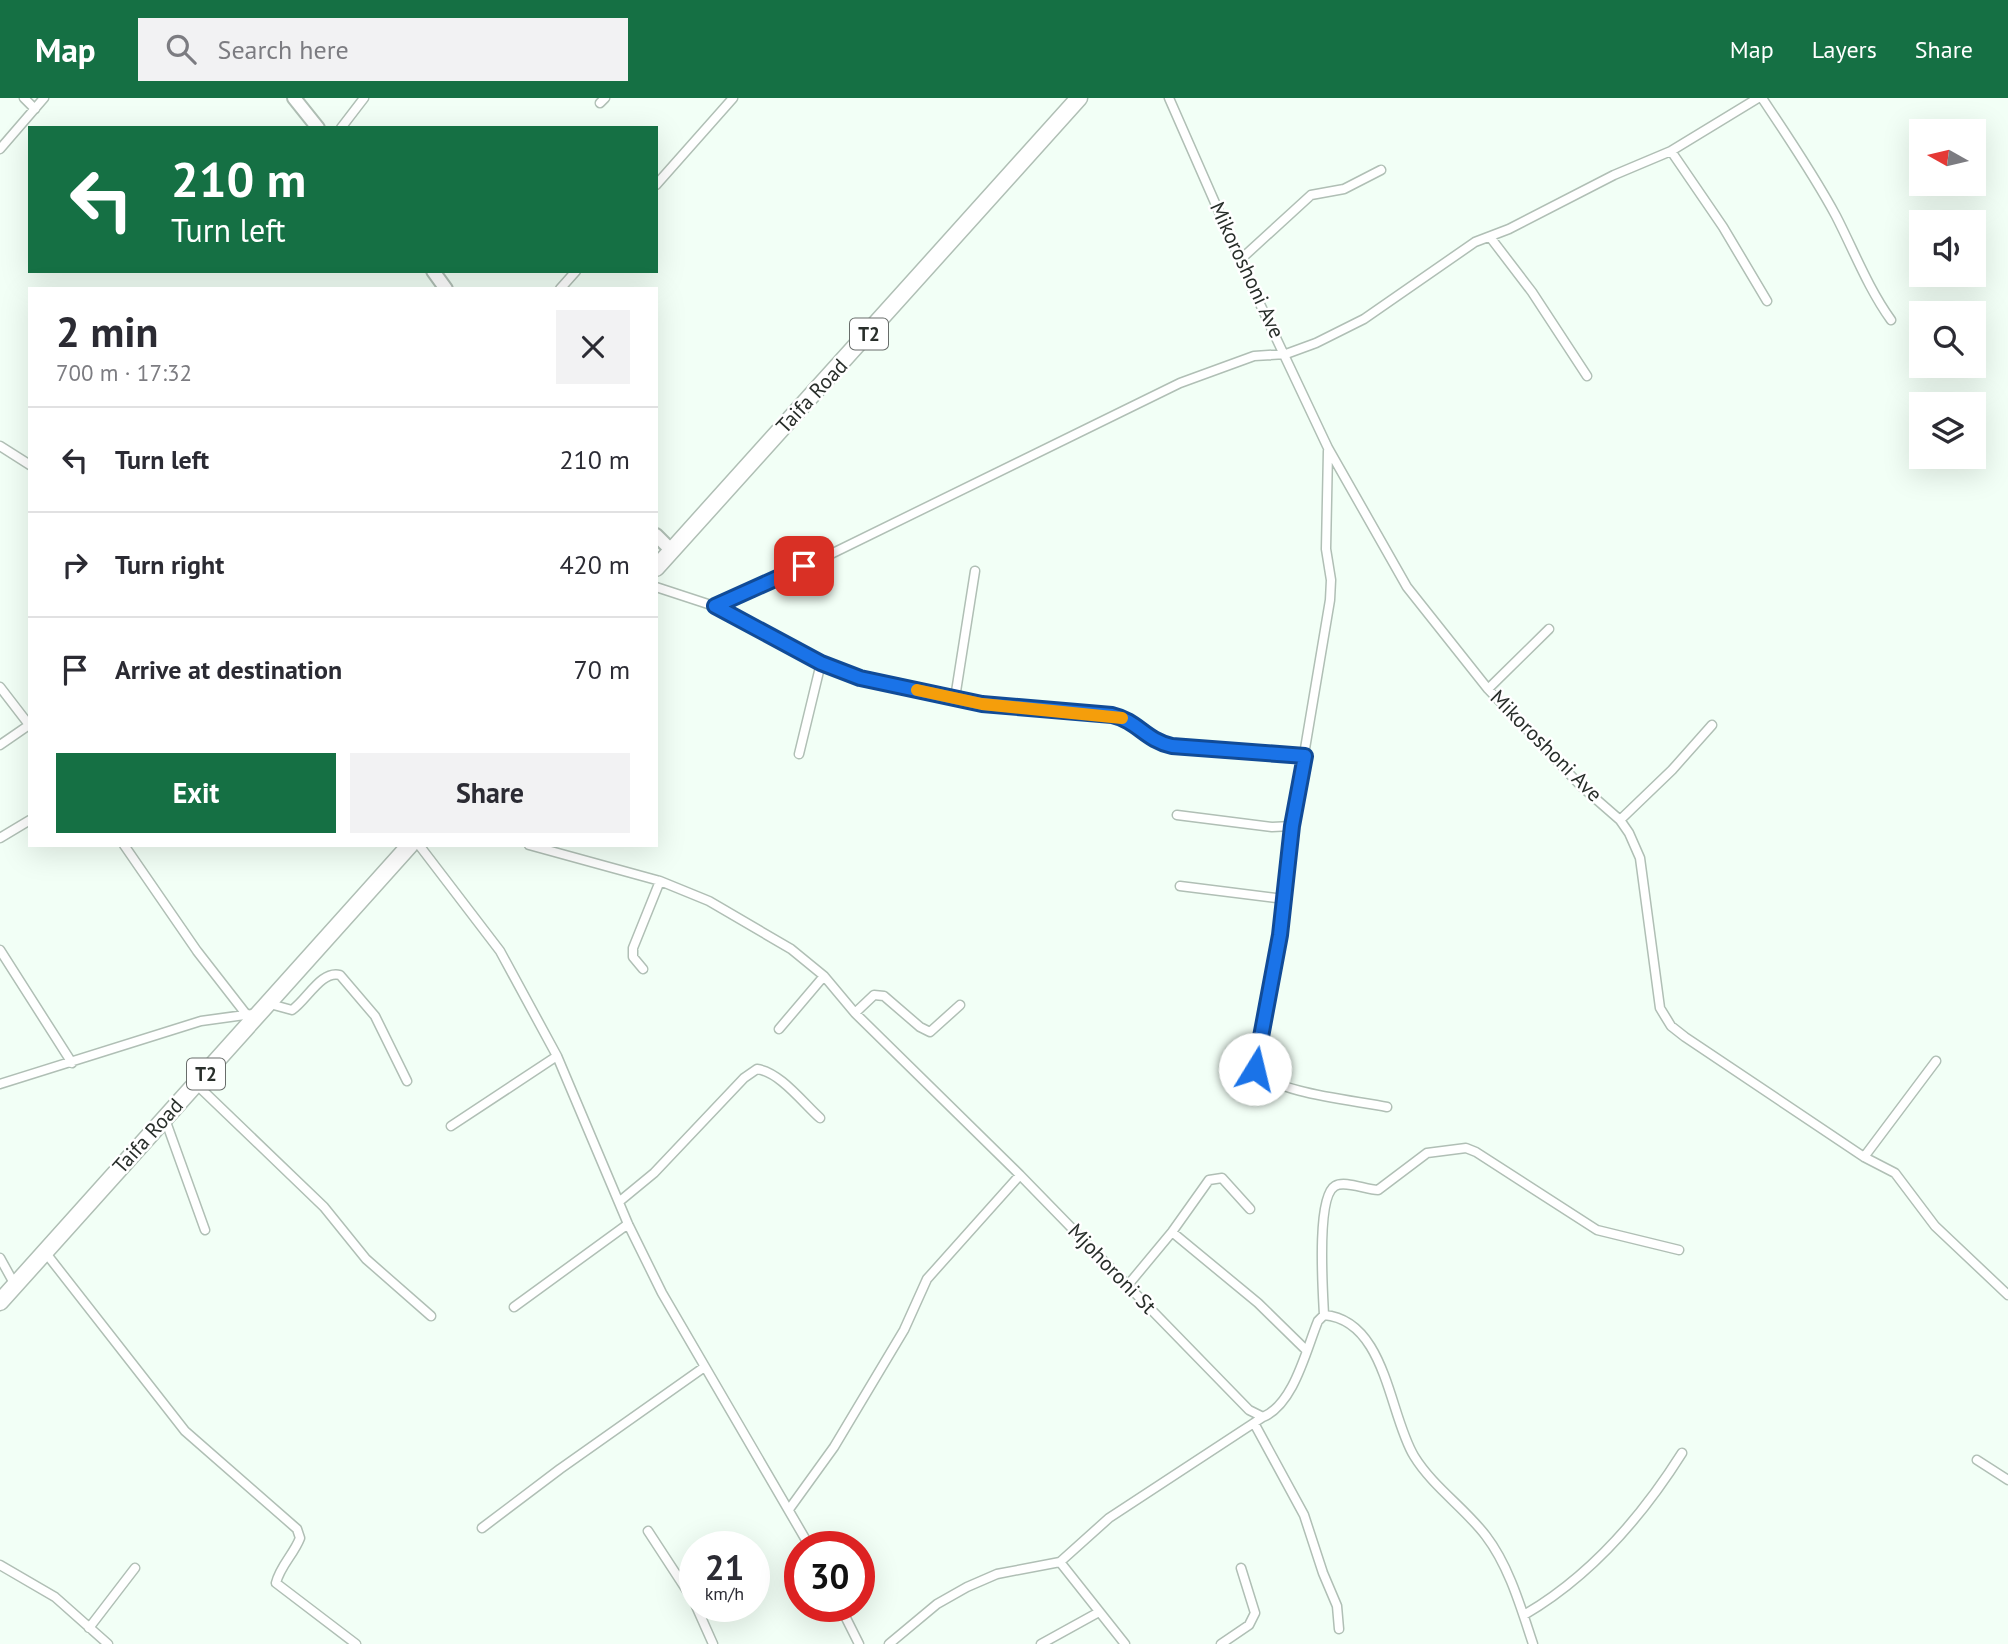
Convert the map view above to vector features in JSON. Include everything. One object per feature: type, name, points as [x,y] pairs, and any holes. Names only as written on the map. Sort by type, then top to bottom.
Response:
[{"type":"highway","name":"Taifa Road","points":[[658,566],[886,317],[1079,98]]},
{"type":"highway","name":"Taifa Road","points":[[0,1302],[259,1010],[408,847]]},
{"type":"street","points":[[24,98],[35,109]]},
{"type":"street","points":[[0,149],[44,98]]},
{"type":"street","points":[[294,98],[316,126]]},
{"type":"street","points":[[343,126],[364,98]]},
{"type":"street","points":[[658,183],[733,98]]},
{"type":"street","name":"Mikoroshoni Ave","points":[[1169,98],[1328,448],[1407,587],[1488,689],[1581,786],[1620,820],[1640,858],[1660,1008],[1665,1018],[1685,1037],[1864,1157],[1895,1172],[1935,1226],[2008,1294]]},
{"type":"street","points":[[715,606],[782,578],[1180,383],[1254,356],[1286,354],[1316,343],[1364,319],[1475,242],[1490,237],[1614,174],[1671,150],[1760,98],[1824,195],[1861,264],[1870,290],[1891,320]]},
{"type":"street","points":[[1671,150],[1723,227],[1767,301]]},
{"type":"street","points":[[1241,259],[1311,195],[1344,189],[1381,170]]},
{"type":"street","points":[[1490,237],[1532,292],[1587,376]]},
{"type":"street","points":[[562,287],[574,273]]},
{"type":"street","points":[[0,446],[28,464]]},
{"type":"street","points":[[1328,448],[1326,549],[1331,590],[1255,1069],[1264,1079],[1297,1089],[1387,1107]]},
{"type":"street","points":[[658,537],[671,550]]},
{"type":"street","points":[[955,698],[975,571]]},
{"type":"street","points":[[658,588],[715,606],[821,663],[860,678],[982,704],[1112,715],[1130,719],[1155,742],[1172,746],[1305,756]]},
{"type":"street","points":[[1488,689],[1549,629]]},
{"type":"street","points":[[799,754],[821,663]]},
{"type":"street","points":[[0,687],[28,724]]},
{"type":"street","points":[[1620,820],[1672,770],[1712,725]]},
{"type":"street","points":[[0,745],[28,726]]},
{"type":"street","points":[[1177,815],[1272,827],[1292,826]]},
{"type":"street","points":[[0,838],[28,821]]},
{"type":"street","points":[[125,847],[197,951],[259,1010]]},
{"type":"street","points":[[421,847],[500,951],[557,1056],[628,1224],[703,1368],[802,1531]]},
{"type":"street","name":"Mjohoroni St","points":[[536,847],[660,881],[709,901],[791,949],[824,976],[855,1013],[1020,1175],[1250,1410],[1263,1417]]},
{"type":"street","points":[[643,969],[634,957],[633,948],[660,881]]},
{"type":"street","points":[[1180,886],[1284,899]]},
{"type":"street","points":[[0,950],[72,1063]]},
{"type":"street","points":[[0,1084],[201,1021],[259,1010],[292,1010],[325,977],[332,974],[340,975],[375,1016],[407,1081]]},
{"type":"street","points":[[779,1029],[824,976]]},
{"type":"street","points":[[855,1013],[874,996],[884,996],[920,1027],[930,1032],[960,1005]]},
{"type":"street","points":[[450,1126],[557,1056]]},
{"type":"street","points":[[1864,1157],[1936,1061]]},
{"type":"street","points":[[620,1200],[654,1173],[744,1078],[757,1069],[765,1070],[820,1118]]},
{"type":"street","points":[[196,1084],[324,1207],[366,1259],[431,1316]]},
{"type":"street","points":[[164,1116],[205,1230]]},
{"type":"street","points":[[889,1644],[937,1604],[967,1587],[997,1574],[1060,1562],[1109,1518],[1263,1417],[1275,1412],[1293,1382],[1318,1321],[1324,1315],[1322,1251],[1327,1196],[1332,1187],[1340,1184],[1378,1190],[1427,1153],[1466,1148],[1597,1230],[1679,1250]]},
{"type":"street","points":[[790,1508],[834,1447],[904,1330],[927,1279],[1020,1175]]},
{"type":"street","points":[[1128,1285],[1172,1232],[1209,1180],[1216,1176],[1222,1178],[1250,1209]]},
{"type":"street","points":[[514,1307],[628,1224]]},
{"type":"street","points":[[1172,1232],[1258,1303],[1306,1350]]},
{"type":"street","points":[[45,1252],[185,1431],[297,1529],[300,1538],[297,1547],[278,1574],[276,1583],[356,1644]]},
{"type":"street","points":[[0,1258],[15,1284]]},
{"type":"street","points":[[1324,1315],[1335,1316],[1363,1336],[1379,1358],[1413,1455],[1496,1549],[1534,1644]]},
{"type":"street","points":[[482,1528],[703,1368]]},
{"type":"street","points":[[1254,1423],[1304,1515],[1322,1573],[1338,1606],[1339,1629]]},
{"type":"street","points":[[1524,1615],[1572,1584],[1641,1514],[1682,1452]]},
{"type":"street","points":[[1977,1460],[2008,1480]]},
{"type":"street","points":[[648,1531],[679,1579]]},
{"type":"street","points":[[1060,1562],[1125,1644]]},
{"type":"street","points":[[0,1565],[55,1597],[108,1644]]},
{"type":"street","points":[[89,1628],[135,1568]]},
{"type":"street","points":[[1221,1644],[1249,1625],[1255,1614],[1241,1568]]},
{"type":"street","points":[[1041,1644],[1099,1612]]},
{"type":"street","points":[[703,1622],[713,1644]]},
{"type":"street","points":[[848,1622],[859,1644]]},
{"type":"slow traffic","points":[[917,690],[982,704],[1122,718]]},
{"type":"route","points":[[804,566],[715,606],[821,663],[860,678],[982,704],[1112,715],[1130,719],[1155,742],[1172,746],[1305,756],[1292,826],[1280,935],[1255,1069]]}]
